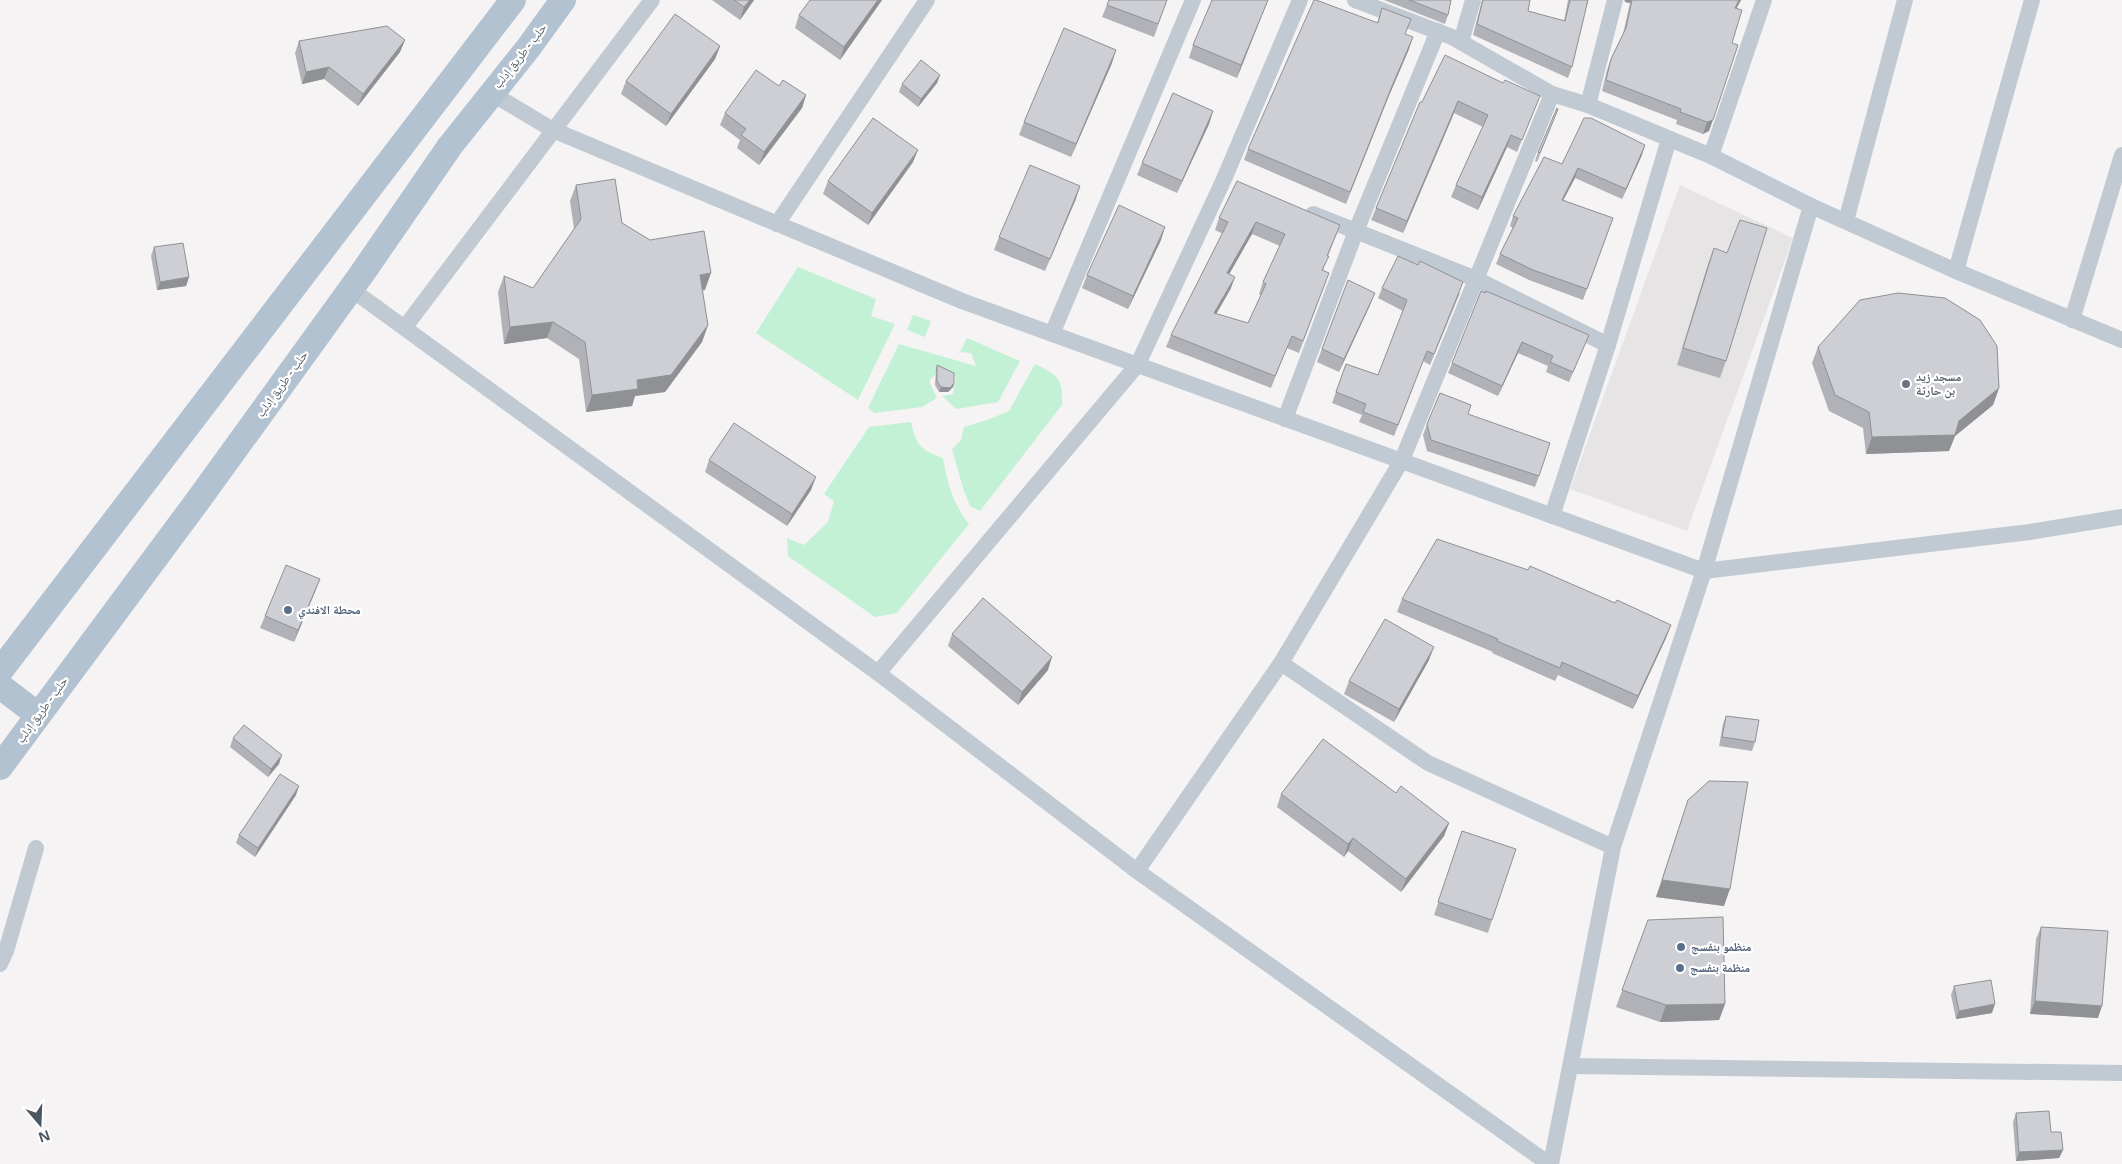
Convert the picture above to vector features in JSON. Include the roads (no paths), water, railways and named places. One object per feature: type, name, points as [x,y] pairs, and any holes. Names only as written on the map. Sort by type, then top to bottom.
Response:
[{"type":"main road","points":[[0,671],[512,0]]},
{"type":"main road","name":"حلب - طريق إدلب","points":[[0,766],[200,499],[351,289],[450,146],[529,47],[563,0]]},
{"type":"main road","points":[[418,123],[450,146]]},
{"type":"main road","points":[[0,686],[38,715]]},
{"type":"street","points":[[405,327],[652,0]]},
{"type":"street","points":[[777,224],[926,0]]},
{"type":"street","points":[[1052,334],[1193,0]]},
{"type":"street","points":[[878,673],[1138,364],[1224,179],[1300,0]]},
{"type":"street","points":[[1355,0],[1438,31],[1552,94],[1588,105],[1711,156],[1811,206],[1956,271],[2122,340]]},
{"type":"street","points":[[1461,42],[1473,0]]},
{"type":"street","points":[[1588,105],[1615,0]]},
{"type":"street","points":[[1711,156],[1764,0]]},
{"type":"street","points":[[1846,221],[1905,0]]},
{"type":"street","points":[[1956,271],[2032,0]]},
{"type":"street","points":[[1284,419],[1356,231],[1438,31]]},
{"type":"street","points":[[491,93],[553,130],[962,301],[1704,571],[2030,532],[2122,517]]},
{"type":"street","points":[[1137,871],[1281,663],[1402,460],[1552,94]]},
{"type":"street","points":[[1552,516],[1608,345],[1669,139]]},
{"type":"street","points":[[2072,320],[2122,155]]},
{"type":"street","points":[[1224,179],[1241,186]]},
{"type":"street","points":[[351,289],[878,673],[1137,871],[1550,1164],[1614,847],[1704,571],[1811,206]]},
{"type":"street","points":[[1294,207],[1476,279],[1608,345]]},
{"type":"street","points":[[1281,663],[1428,763],[1614,847]]},
{"type":"street","points":[[0,964],[6,951],[36,848]]},
{"type":"street","points":[[1571,1066],[2122,1073]]},
{"type":"place","name":"مسجد زيد بن حارثة","points":[[1906,384]]},
{"type":"place","name":"محطة الافندي","points":[[288,610]]},
{"type":"place","name":"منظمو بنفسج","points":[[1681,947]]},
{"type":"place","name":"منظمة بنفسج","points":[[1680,968]]}]
